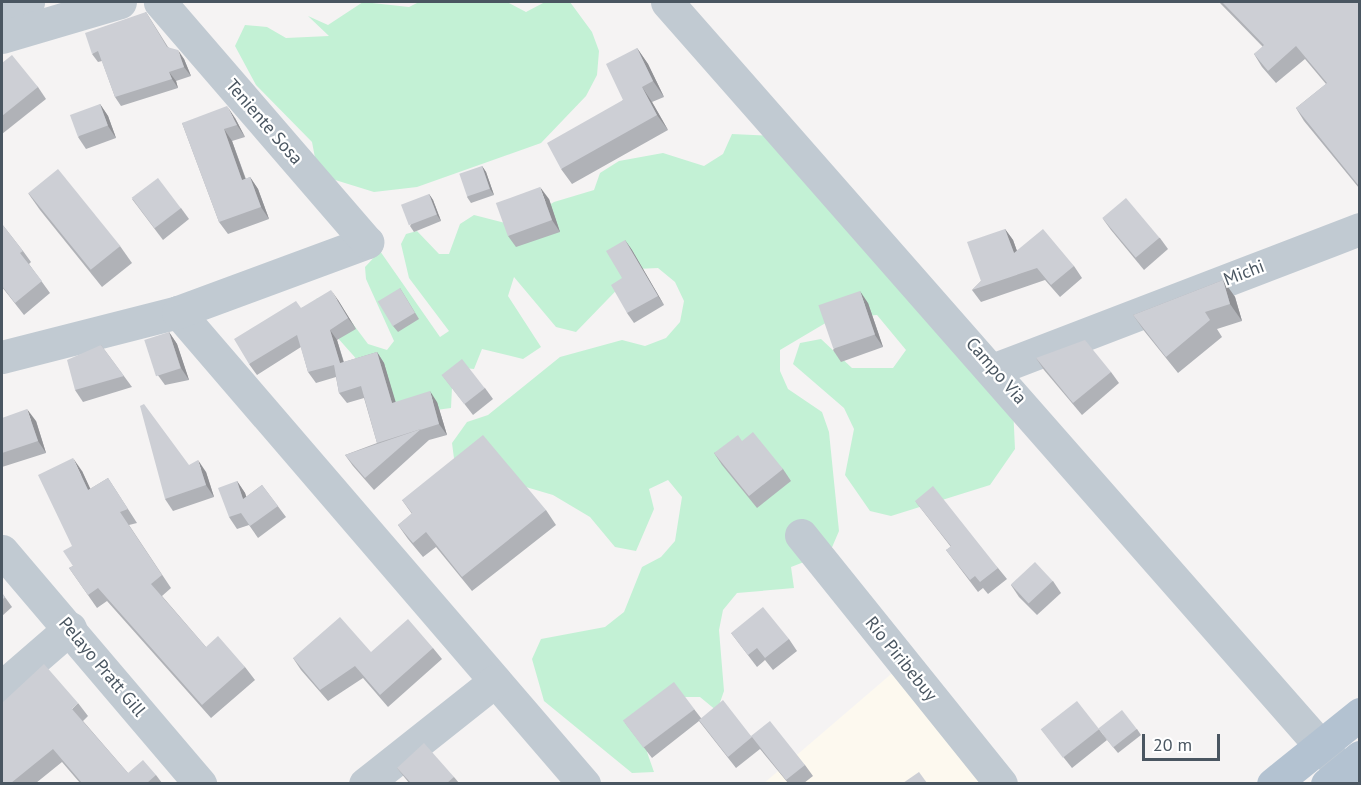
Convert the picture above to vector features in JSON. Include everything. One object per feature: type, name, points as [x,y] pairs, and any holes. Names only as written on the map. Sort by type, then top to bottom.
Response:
[{"type":"main road","points":[[1273,783],[1359,714]]},
{"type":"street","points":[[2,9],[28,2]]},
{"type":"street","points":[[2,37],[120,2]]},
{"type":"street","name":"Teniente Sosa","points":[[160,2],[367,242],[178,312]]},
{"type":"street","name":"Campo Via","points":[[667,2],[995,369],[1346,774]]},
{"type":"street","name":"Michi","points":[[995,369],[1359,229]]},
{"type":"street","points":[[2,357],[178,312],[584,783]]},
{"type":"street","name":"Río Piribebuy","points":[[801,535],[1001,783]]},
{"type":"street","name":"Pelayo Pratt Gill","points":[[2,551],[201,783]]},
{"type":"street","points":[[2,687],[70,628]]},
{"type":"street","points":[[364,783],[495,681]]},
{"type":"shaded area","points":[[911,657],[1012,784],[763,784]]},
{"type":"green space","points":[[363,2],[409,7],[419,2],[507,2],[526,12],[545,2],[570,2],[592,32],[599,51],[597,75],[586,96],[541,143],[417,187],[374,192],[332,179],[316,163],[312,142],[256,85],[235,46],[245,25],[267,27],[286,38],[329,36],[308,16],[328,25]]},
{"type":"green space","points":[[732,134],[774,136],[1013,406],[1015,449],[990,485],[891,516],[870,511],[845,475],[854,429],[844,408],[793,364],[800,343],[821,339],[852,368],[893,368],[906,350],[877,315],[834,318],[780,350],[780,371],[788,389],[822,412],[829,432],[839,531],[830,552],[791,567],[794,588],[737,593],[723,610],[719,630],[724,691],[717,711],[700,697],[678,697],[651,731],[647,752],[654,772],[632,773],[544,701],[532,659],[541,639],[605,627],[624,612],[642,567],[661,557],[675,541],[682,497],[668,480],[649,489],[654,509],[636,551],[615,547],[590,517],[553,495],[455,466],[452,443],[467,422],[488,415],[560,357],[622,340],[645,346],[666,338],[680,322],[684,301],[675,282],[658,268],[637,269],[576,332],[556,327],[514,277],[508,296],[541,347],[523,359],[482,349],[474,369],[453,367],[451,408],[421,412],[400,408],[312,309],[317,298],[335,300],[368,344],[387,350],[394,341],[366,279],[365,267],[380,251],[440,337],[449,331],[409,278],[401,244],[406,234],[417,231],[439,254],[449,254],[460,224],[474,215],[517,226],[554,202],[594,190],[600,173],[619,161],[663,153],[704,166],[723,154]]},
{"type":"building","points":[[1222,2],[1359,2],[1359,186],[1296,108],[1327,83],[1296,46],[1268,71],[1254,54],[1264,45]]},
{"type":"building","points":[[146,12],[167,47],[178,50],[184,67],[169,72],[172,79],[115,97],[98,51],[92,54],[85,33]]},
{"type":"building","points":[[637,48],[653,81],[642,87],[657,115],[561,169],[547,143],[623,100],[606,64]]},
{"type":"building","points":[[12,55],[38,87],[2,116],[2,63]]},
{"type":"building","points":[[100,104],[108,126],[78,137],[70,115]]},
{"type":"building","points":[[227,106],[237,125],[224,129],[242,180],[250,177],[261,207],[219,222],[182,123]]},
{"type":"building","points":[[482,166],[490,189],[467,197],[459,174]]},
{"type":"building","points":[[58,169],[120,246],[91,270],[28,193]]},
{"type":"building","points":[[158,178],[181,208],[155,228],[132,198]]},
{"type":"building","points":[[540,187],[552,220],[508,236],[496,203]]},
{"type":"building","points":[[429,194],[437,215],[409,225],[401,205]]},
{"type":"building","points":[[1126,198],[1159,238],[1136,258],[1102,218]]},
{"type":"building","points":[[2,224],[23,251],[20,253],[42,281],[15,303],[2,286]]},
{"type":"building","points":[[1005,229],[1014,253],[1043,229],[1074,266],[1051,285],[1037,268],[972,290],[981,281],[967,242]]},
{"type":"building","points":[[625,240],[658,296],[627,313],[611,285],[622,278],[606,251]]},
{"type":"building","points":[[1223,280],[1230,304],[1205,312],[1210,320],[1166,357],[1133,315]]},
{"type":"building","points":[[400,288],[415,313],[393,326],[378,301]]},
{"type":"building","points":[[331,290],[348,318],[330,330],[340,363],[377,352],[392,403],[430,391],[439,424],[377,443],[361,386],[339,393],[334,365],[308,372],[297,335],[249,364],[234,339],[296,301],[301,308]]},
{"type":"building","points":[[860,291],[875,334],[833,349],[818,305]]},
{"type":"building","points":[[169,332],[181,368],[156,376],[144,340]]},
{"type":"building","points":[[1085,340],[1111,372],[1073,403],[1036,358]]},
{"type":"building","points":[[101,345],[124,376],[75,390],[67,360]]},
{"type":"building","points":[[462,359],[485,388],[464,404],[442,375]]},
{"type":"building","points":[[144,404],[189,465],[198,460],[206,485],[165,499],[140,406]]},
{"type":"building","points":[[27,409],[38,441],[2,453],[2,418]]},
{"type":"building","points":[[421,429],[365,478],[345,455]]},
{"type":"building","points":[[753,432],[783,469],[749,496],[714,453],[738,435],[742,441]]},
{"type":"building","points":[[483,435],[546,510],[462,577],[426,532],[413,543],[398,525],[412,513],[402,500]]},
{"type":"building","points":[[73,458],[88,490],[108,478],[128,509],[120,512],[162,575],[151,584],[206,647],[218,636],[245,667],[202,705],[98,588],[88,595],[69,568],[73,566],[63,551],[72,546],[38,475]]},
{"type":"building","points":[[237,481],[243,499],[262,485],[278,506],[250,526],[241,513],[229,517],[218,488]]},
{"type":"building","points":[[933,486],[998,568],[980,582],[975,576],[970,580],[946,550],[951,546],[915,501]]},
{"type":"building","points":[[1035,562],[1053,581],[1029,604],[1011,585]]},
{"type":"building","points":[[763,607],[789,639],[765,658],[757,648],[748,655],[731,633]]},
{"type":"building","points":[[340,617],[371,652],[408,619],[433,648],[380,695],[355,666],[320,690],[293,658]]},
{"type":"building","points":[[44,664],[78,703],[72,709],[128,773],[143,760],[156,775],[147,783],[82,783],[53,749],[11,783],[2,783],[2,703]]},
{"type":"building","points":[[674,682],[694,709],[643,748],[623,721]]},
{"type":"building","points":[[723,700],[751,736],[770,721],[805,765],[786,780],[752,737],[728,757],[699,720]]},
{"type":"building","points":[[1077,701],[1099,729],[1063,758],[1041,729]]},
{"type":"building","points":[[1122,710],[1137,729],[1113,747],[1098,728]]},
{"type":"building","points":[[424,743],[454,777],[447,783],[411,783],[397,768]]},
{"type":"building","points":[[919,772],[927,783],[903,783]]}]
